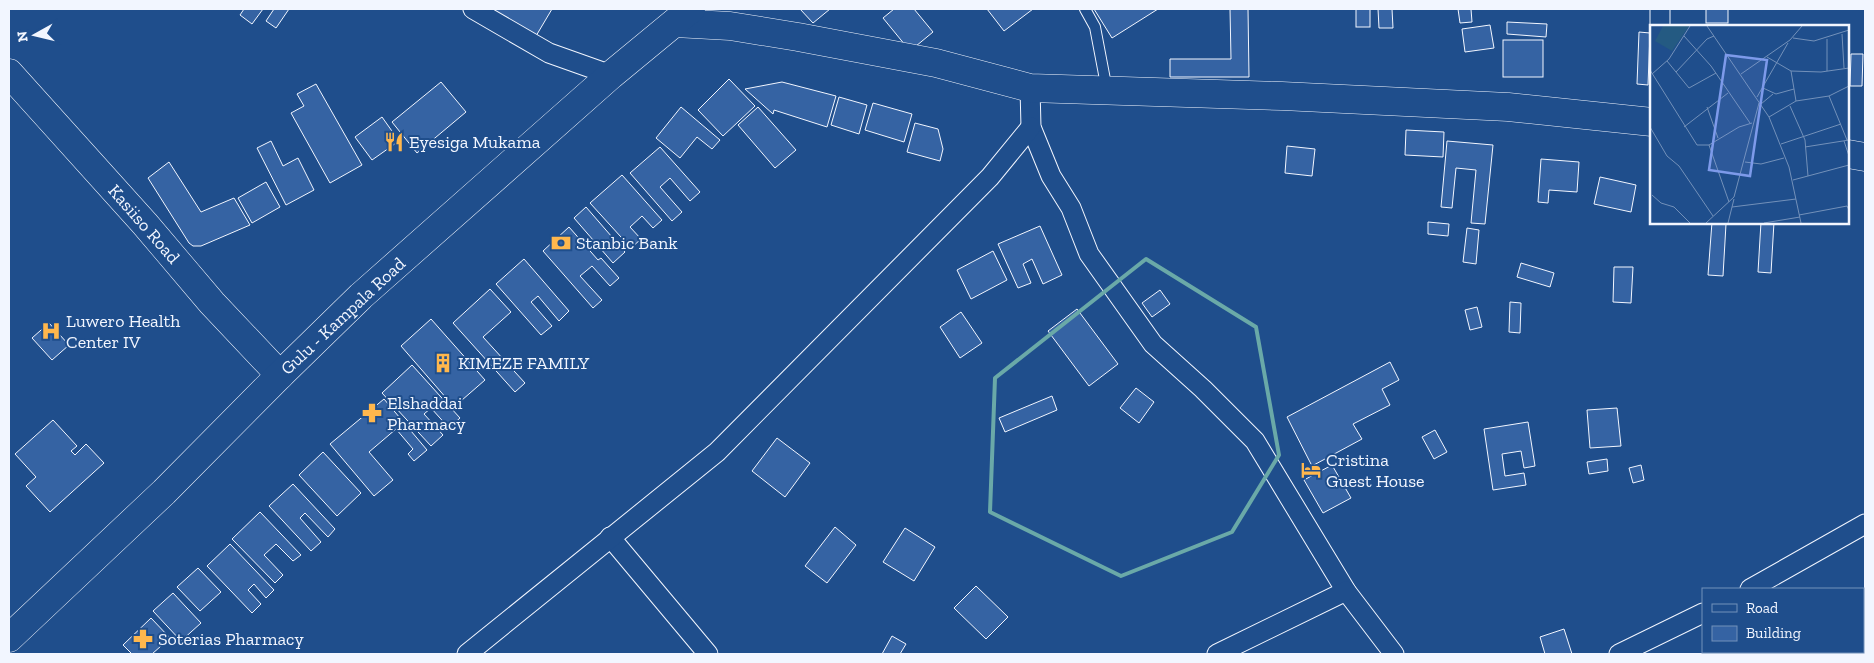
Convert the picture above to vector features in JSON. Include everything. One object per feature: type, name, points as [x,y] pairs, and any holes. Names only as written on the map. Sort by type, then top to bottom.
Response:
[{"type":"main road","name":"Gulu - Kampala Road","points":[[12,629],[164,492],[361,296],[611,75],[683,16]]},
{"type":"main road","points":[[683,16],[936,63],[1030,88],[1282,96],[1508,107],[1650,122]]},
{"type":"main road","name":"Kasiiso Road","points":[[9,73],[145,224],[212,304],[280,375]]},
{"type":"main road","points":[[1849,154],[1865,156]]},
{"type":"street","points":[[473,9],[549,53],[611,75]]},
{"type":"street","points":[[1660,9],[1660,25]]},
{"type":"street","points":[[1030,88],[1031,126],[1051,176],[1070,208],[1089,254],[1152,344],[1203,389],[1255,441],[1346,591],[1394,654]]},
{"type":"street","points":[[467,654],[717,452],[990,177],[1031,126]]},
{"type":"street","points":[[1752,588],[1865,524]]},
{"type":"street","points":[[610,537],[708,654]]},
{"type":"street","points":[[1217,654],[1346,591]]},
{"type":"street","points":[[1619,654],[1702,613]]},
{"type":"lane","points":[[1085,9],[1094,27],[1107,91]]},
{"type":"highlighted area","points":[[1146,259],[1256,327],[1279,455],[1232,532],[1121,576],[990,512],[995,378]]},
{"type":"building","points":[[244,9],[263,9],[252,24],[240,15]]},
{"type":"building","points":[[274,9],[289,9],[276,28],[266,21]]},
{"type":"building","points":[[491,9],[552,9],[536,36]]},
{"type":"building","points":[[800,9],[830,9],[813,23]]},
{"type":"building","points":[[894,9],[914,9],[933,32],[910,51],[883,18]]},
{"type":"building","points":[[987,9],[1033,9],[1004,31]]},
{"type":"building","points":[[1094,9],[1158,9],[1112,38]]},
{"type":"building","points":[[1230,9],[1248,9],[1249,77],[1170,77],[1170,59],[1231,59]]},
{"type":"building","points":[[1356,9],[1370,9],[1370,27],[1356,27]]},
{"type":"building","points":[[1378,9],[1392,9],[1393,28],[1379,28]]},
{"type":"building","points":[[1458,9],[1471,9],[1472,22],[1460,23]]},
{"type":"building","points":[[1706,9],[1728,9],[1728,23],[1706,23]]},
{"type":"building","points":[[1507,22],[1547,24],[1546,37],[1507,34]]},
{"type":"building","points":[[1490,25],[1494,48],[1465,52],[1462,29]]},
{"type":"building","points":[[1639,32],[1650,33],[1648,85],[1637,84]]},
{"type":"building","points":[[1503,40],[1543,40],[1543,77],[1503,77]]},
{"type":"building","points":[[1851,54],[1863,54],[1862,86],[1850,86]]},
{"type":"building","points":[[729,79],[755,106],[723,136],[698,110]]},
{"type":"building","points":[[441,82],[466,112],[417,153],[392,122]]},
{"type":"building","points":[[782,82],[836,96],[827,127],[774,110],[773,114],[745,89]]},
{"type":"building","points":[[316,84],[362,165],[330,183],[291,113],[304,106],[297,94]]},
{"type":"building","points":[[839,97],[867,105],[859,134],[831,125]]},
{"type":"building","points":[[873,103],[912,114],[904,142],[865,130]]},
{"type":"building","points":[[681,107],[720,140],[712,149],[697,137],[680,158],[656,138]]},
{"type":"building","points":[[758,107],[796,150],[775,168],[738,125]]},
{"type":"building","points":[[382,117],[399,141],[372,160],[355,137]]},
{"type":"building","points":[[915,123],[938,129],[943,149],[940,161],[907,152]]},
{"type":"building","points":[[1406,130],[1444,132],[1443,157],[1405,155]]},
{"type":"building","points":[[271,141],[283,166],[298,158],[314,190],[286,205],[257,148]]},
{"type":"building","points":[[1447,141],[1493,145],[1485,224],[1471,223],[1476,170],[1456,168],[1452,208],[1441,207]]},
{"type":"building","points":[[1287,146],[1315,149],[1312,176],[1285,173]]},
{"type":"building","points":[[660,147],[700,192],[690,201],[670,178],[660,187],[682,212],[672,221],[630,173]]},
{"type":"building","points":[[1541,159],[1579,162],[1577,192],[1549,190],[1548,203],[1538,202]]},
{"type":"building","points":[[169,162],[201,212],[234,198],[250,225],[201,246],[193,246],[189,243],[148,178]]},
{"type":"building","points":[[622,175],[662,220],[653,228],[642,216],[630,227],[641,239],[631,248],[590,203]]},
{"type":"building","points":[[1600,177],[1636,185],[1631,212],[1594,204]]},
{"type":"building","points":[[266,182],[280,207],[252,223],[238,198]]},
{"type":"building","points":[[586,207],[625,252],[613,263],[574,218]]},
{"type":"building","points":[[1428,222],[1449,224],[1448,236],[1428,234]]},
{"type":"building","points":[[1712,224],[1726,224],[1723,276],[1708,275]]},
{"type":"building","points":[[1761,224],[1774,224],[1771,273],[1758,272]]},
{"type":"building","points":[[1040,226],[1062,275],[1043,284],[1032,259],[1023,264],[1031,283],[1018,288],[998,244]]},
{"type":"building","points":[[569,227],[598,260],[601,258],[619,278],[610,286],[592,266],[580,276],[602,300],[593,308],[543,251]]},
{"type":"building","points":[[1467,228],[1479,230],[1476,264],[1463,262]]},
{"type":"building","points":[[993,251],[1007,280],[971,299],[957,270]]},
{"type":"building","points":[[524,259],[569,311],[559,321],[538,296],[531,302],[552,326],[541,335],[496,284]]},
{"type":"building","points":[[1521,263],[1554,273],[1550,287],[1517,277]]},
{"type":"building","points":[[1614,267],[1633,267],[1631,303],[1613,302]]},
{"type":"building","points":[[490,289],[511,312],[483,337],[525,383],[515,392],[453,323]]},
{"type":"building","points":[[1160,290],[1170,304],[1152,317],[1142,303]]},
{"type":"building","points":[[1510,302],[1521,303],[1520,333],[1509,332]]},
{"type":"building","points":[[1477,307],[1482,327],[1470,330],[1465,310]]},
{"type":"building","points":[[1077,309],[1118,364],[1089,386],[1048,331]]},
{"type":"building","points":[[961,312],[982,343],[960,358],[940,327]]},
{"type":"building","name":"KIMEZE FAMILY","points":[[431,319],[485,380],[454,407],[401,346]]},
{"type":"building","points":[[49,323],[69,345],[52,360],[32,338]]},
{"type":"building","points":[[1390,362],[1399,380],[1382,389],[1390,405],[1353,424],[1362,439],[1312,466],[1287,417]]},
{"type":"building","points":[[412,365],[460,418],[449,428],[431,408],[424,414],[443,435],[431,446],[382,393]]},
{"type":"building","points":[[1136,388],[1154,402],[1139,423],[1120,408]]},
{"type":"building","points":[[1052,396],[1057,410],[1005,432],[999,418]]},
{"type":"building","points":[[384,399],[427,450],[414,461],[408,454],[413,449],[396,429],[369,452],[393,480],[374,496],[330,444]]},
{"type":"building","points":[[1617,408],[1621,446],[1590,448],[1587,410]]},
{"type":"building","points":[[53,420],[77,446],[71,451],[75,455],[86,444],[104,463],[50,512],[26,486],[36,477],[15,454]]},
{"type":"building","points":[[1528,422],[1535,466],[1524,468],[1521,451],[1502,454],[1505,476],[1524,473],[1526,485],[1493,490],[1484,429]]},
{"type":"building","points":[[1435,430],[1447,452],[1434,459],[1422,437]]},
{"type":"building","points":[[777,438],[810,463],[785,497],[752,471]]},
{"type":"building","points":[[323,452],[361,493],[337,516],[299,475]]},
{"type":"building","points":[[1607,459],[1608,471],[1589,474],[1587,462]]},
{"type":"building","points":[[1332,465],[1351,498],[1323,513],[1304,480]]},
{"type":"building","points":[[1641,465],[1644,480],[1633,483],[1629,468]]},
{"type":"building","points":[[293,484],[335,529],[328,537],[305,513],[300,518],[321,542],[311,551],[269,506]]},
{"type":"building","points":[[260,512],[301,555],[293,561],[276,544],[264,555],[283,575],[275,583],[232,539]]},
{"type":"building","points":[[835,527],[856,545],[827,583],[805,566]]},
{"type":"building","points":[[905,528],[935,547],[914,581],[883,562]]},
{"type":"building","points":[[230,544],[274,590],[266,598],[254,584],[248,590],[261,604],[252,613],[207,566]]},
{"type":"building","points":[[198,568],[221,592],[200,611],[177,587]]},
{"type":"building","points":[[976,586],[1008,617],[986,639],[954,608]]},
{"type":"building","points":[[173,593],[201,623],[181,641],[153,611]]},
{"type":"building","points":[[151,618],[170,638],[152,654],[132,654],[123,645]]},
{"type":"building","points":[[1564,629],[1572,654],[1545,654],[1540,637]]},
{"type":"building","points":[[892,636],[906,644],[900,654],[882,654]]},
{"type":"place","name":"Eyesiga Mukama","points":[[394,142]]},
{"type":"place","name":"Stanbic Bank","points":[[561,243]]},
{"type":"place","name":"Luwero Health Center IV","points":[[51,331]]},
{"type":"place","name":"KIMEZE FAMILY","points":[[443,363]]},
{"type":"place","name":"Elshaddai Pharmacy","points":[[372,413]]},
{"type":"place","name":"Cristina Guest House","points":[[1311,470]]},
{"type":"place","name":"Soterias Pharmacy","points":[[143,639]]}]
